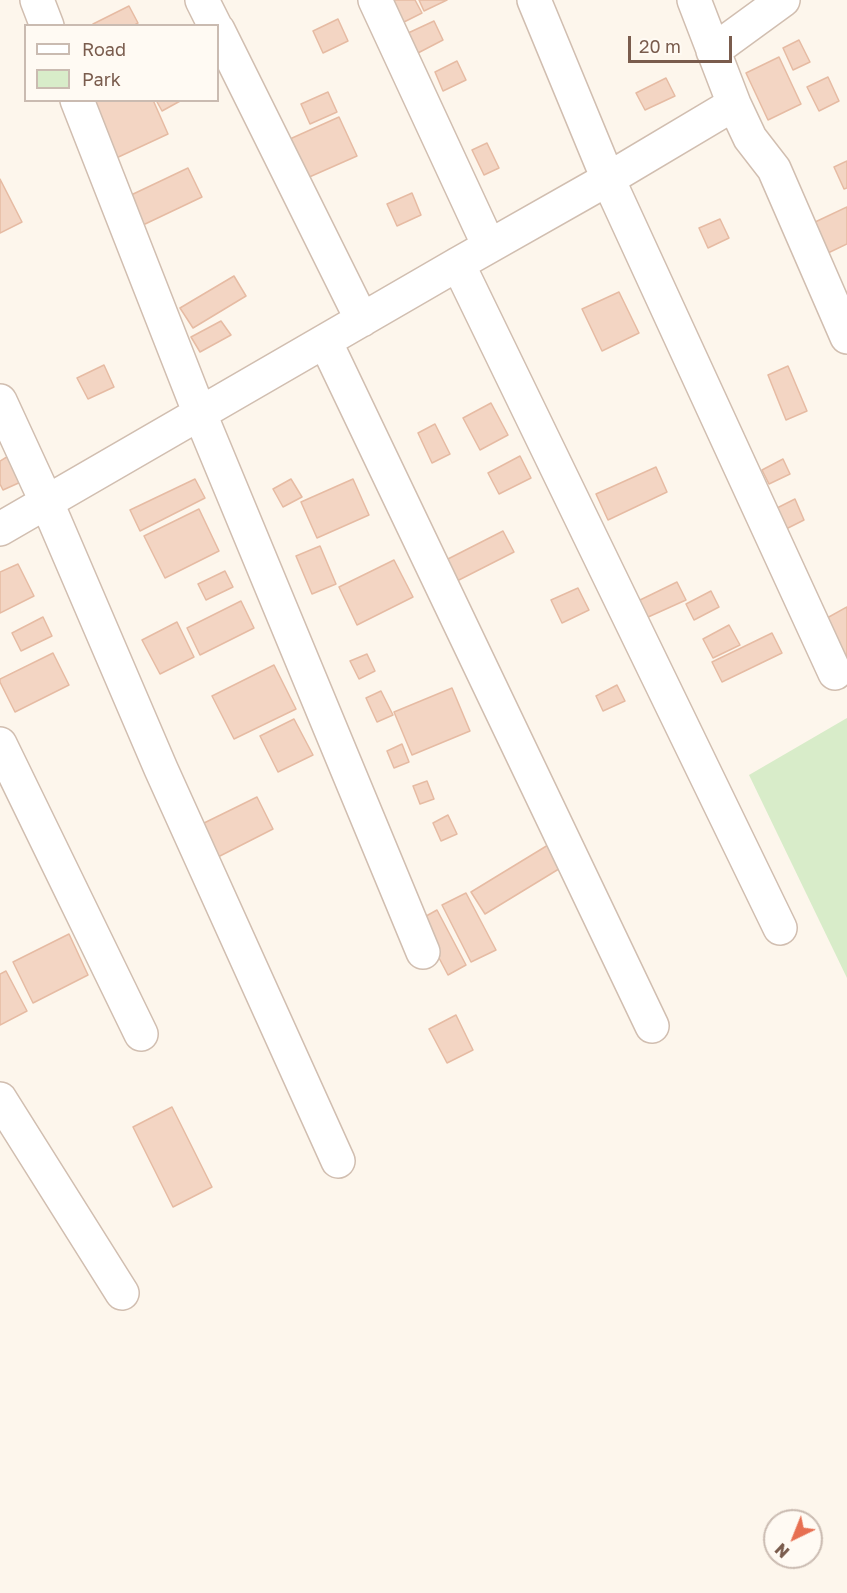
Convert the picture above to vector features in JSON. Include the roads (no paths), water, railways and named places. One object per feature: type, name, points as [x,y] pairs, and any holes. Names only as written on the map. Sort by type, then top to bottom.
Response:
[{"type":"street","points":[[37,0],[46,24]]},
{"type":"street","points":[[202,0],[214,24]]},
{"type":"street","points":[[375,0],[489,246]]},
{"type":"street","points":[[534,0],[608,179],[835,673]]},
{"type":"street","points":[[694,0],[734,104],[750,138],[774,170],[847,337]]},
{"type":"street","points":[[713,51],[783,0]]},
{"type":"street","points":[[219,32],[362,320]]},
{"type":"street","points":[[78,102],[200,414],[423,952]]},
{"type":"street","points":[[0,529],[734,104]]},
{"type":"street","points":[[458,264],[780,928]]},
{"type":"street","points":[[325,341],[652,1026]]},
{"type":"street","points":[[0,401],[47,503],[161,769],[338,1161]]},
{"type":"street","points":[[0,744],[141,1034]]},
{"type":"street","points":[[0,1099],[122,1293]]}]
